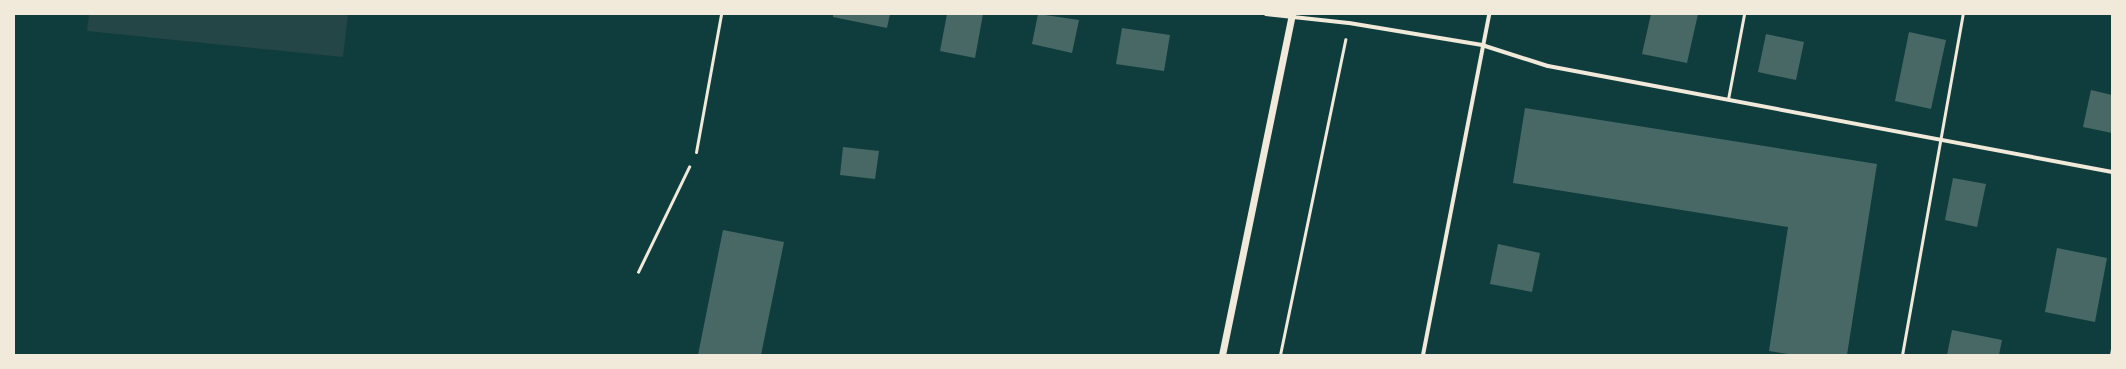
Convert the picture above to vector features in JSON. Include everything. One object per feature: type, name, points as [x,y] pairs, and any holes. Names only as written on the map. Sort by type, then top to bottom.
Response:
[{"type":"street","points":[[1266,14],[1349,23],[1482,45],[1548,66],[2112,172]]},
{"type":"street","points":[[1423,355],[1489,14]]},
{"type":"street","points":[[1222,355],[1291,16]]},
{"type":"lane","points":[[696,152],[721,14]]},
{"type":"lane","points":[[1728,99],[1744,14]]},
{"type":"lane","points":[[1902,355],[1942,139],[1962,14]]},
{"type":"lane","points":[[2111,355],[2112,348]]},
{"type":"path","points":[[1280,355],[1349,23]]},
{"type":"path","points":[[638,272],[696,152]]},
{"type":"shaded area","points":[[89,14],[348,14],[343,57],[87,31]]},
{"type":"building","points":[[833,14],[890,14],[887,28],[833,17]]},
{"type":"building","points":[[947,14],[983,14],[975,58],[940,51]]},
{"type":"building","points":[[1038,14],[1079,20],[1072,53],[1032,44]]},
{"type":"building","points":[[1651,14],[1698,14],[1687,63],[1642,54]]},
{"type":"building","points":[[1122,28],[1170,35],[1164,71],[1116,64]]},
{"type":"building","points":[[1909,32],[1946,40],[1931,109],[1895,101]]},
{"type":"building","points":[[1766,34],[1804,42],[1796,80],[1758,72]]},
{"type":"building","points":[[2091,90],[2112,95],[2112,133],[2083,127]]},
{"type":"building","points":[[1525,108],[1877,164],[1847,355],[1795,355],[1769,351],[1788,227],[1513,183]]},
{"type":"building","points":[[843,147],[879,151],[875,179],[840,175]]},
{"type":"building","points":[[1953,178],[1986,184],[1977,227],[1945,220]]},
{"type":"building","points":[[723,230],[784,242],[761,355],[698,355]]},
{"type":"building","points":[[1498,244],[1540,253],[1532,292],[1490,284]]},
{"type":"building","points":[[2057,248],[2107,258],[2095,322],[2045,312]]},
{"type":"building","points":[[1952,330],[2002,340],[1999,355],[1947,355]]}]
